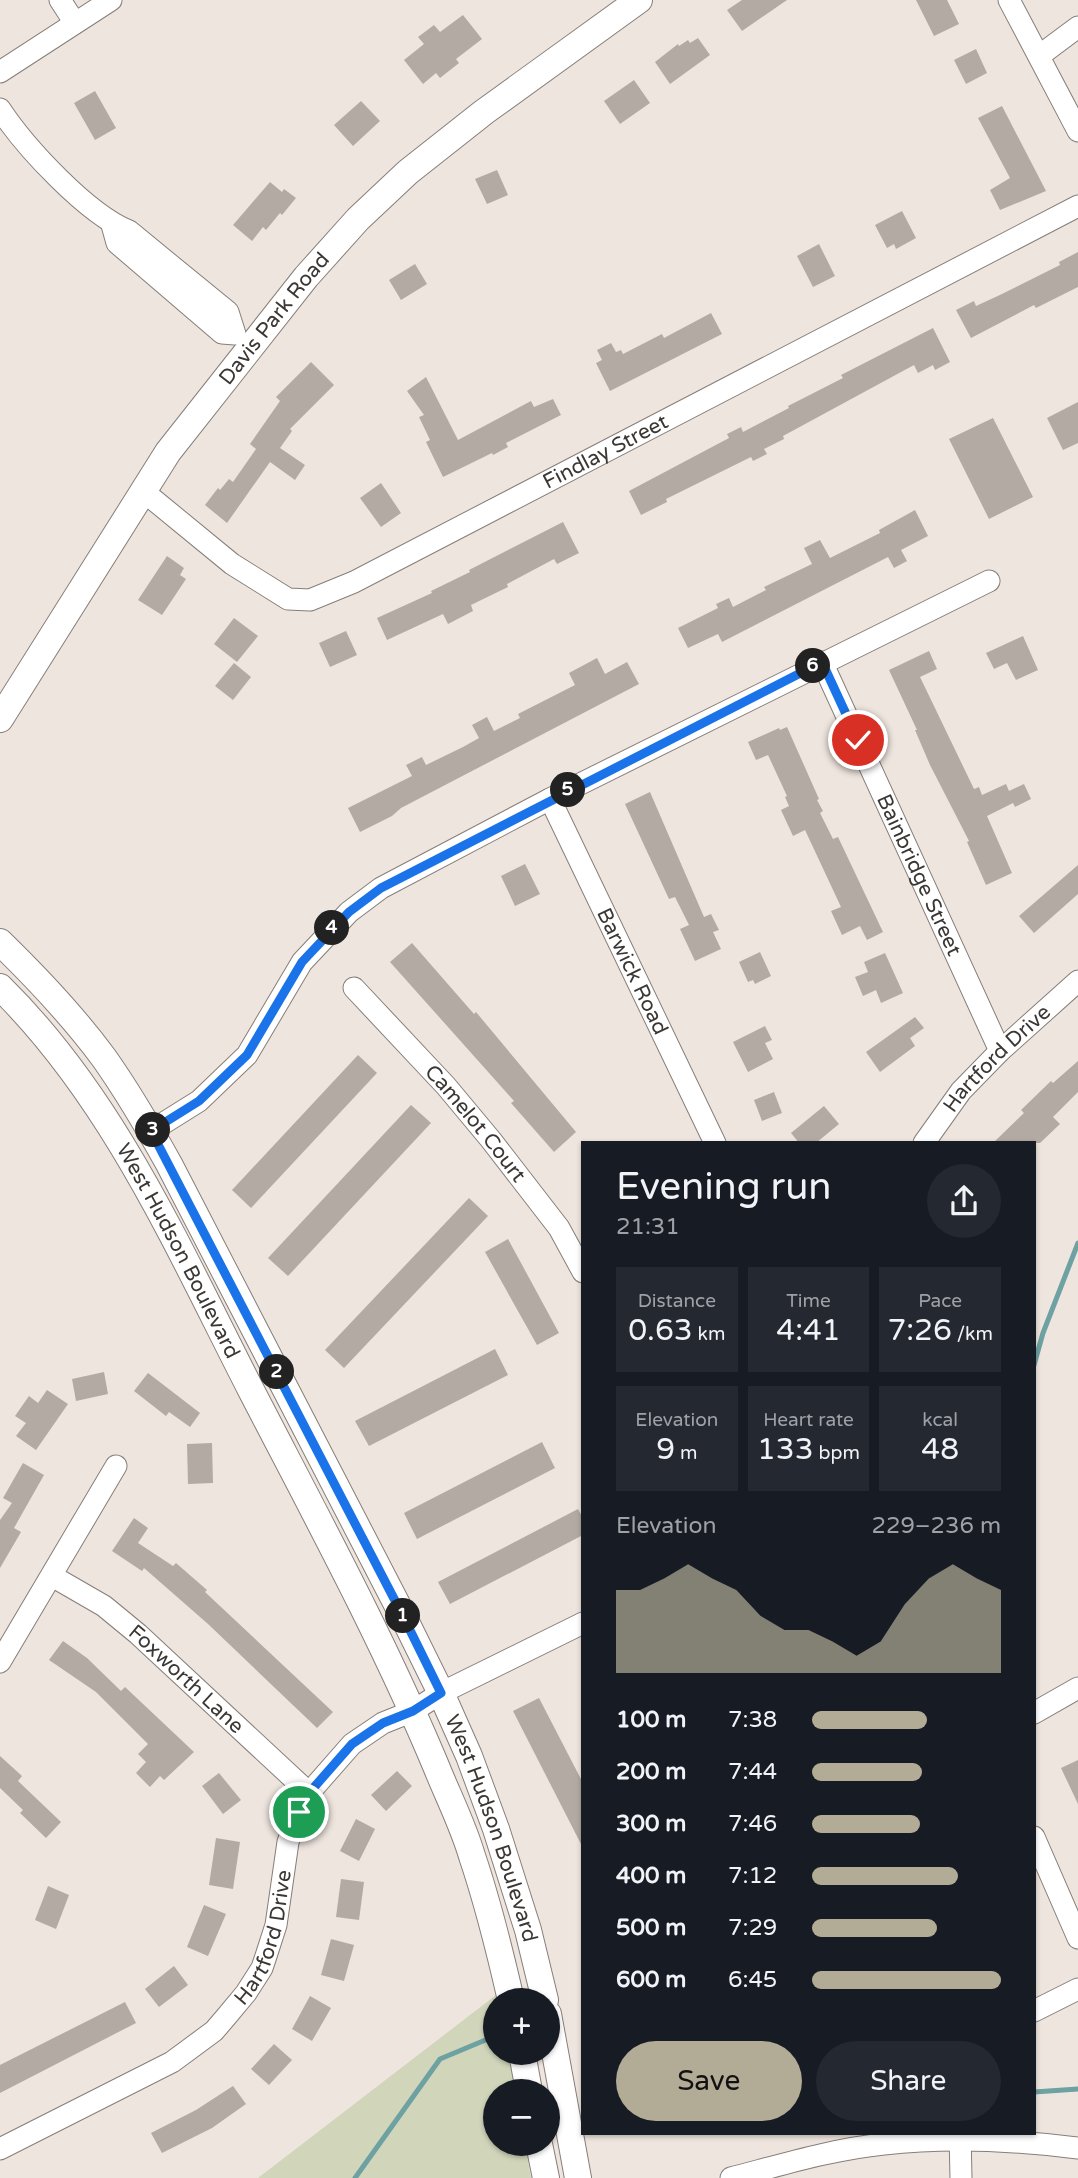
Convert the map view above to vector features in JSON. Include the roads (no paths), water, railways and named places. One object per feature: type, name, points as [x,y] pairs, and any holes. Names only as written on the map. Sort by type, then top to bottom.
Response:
[{"type":"main road","name":"Davis Park Road","points":[[0,719],[168,452],[244,340],[358,219],[408,172],[475,119],[639,0]]},
{"type":"main road","name":"West Hudson Boulevard","points":[[0,942],[65,1010],[104,1058],[151,1131],[391,1592],[469,1756],[496,1829],[528,1930],[542,1988]]},
{"type":"main road","name":"West Hudson Boulevard","points":[[0,987],[56,1049],[121,1143],[170,1231],[352,1584],[413,1711],[472,1854],[500,1949],[508,1988]]},
{"type":"main road","points":[[557,2065],[578,2178]]},
{"type":"main road","points":[[541,2156],[546,2178]]},
{"type":"street","points":[[60,0],[75,23]]},
{"type":"street","points":[[0,72],[111,0]]},
{"type":"street","points":[[1009,0],[1078,131]]},
{"type":"street","points":[[1039,56],[1078,27]]},
{"type":"street","points":[[0,109],[52,172],[113,225],[117,243],[222,333],[244,340]]},
{"type":"street","name":"Findlay Street","points":[[143,491],[232,564],[277,594],[288,599],[310,600],[354,582],[1078,206]]},
{"type":"street","points":[[151,1131],[199,1101],[247,1055],[302,962],[349,912],[381,888],[550,799],[989,580]]},
{"type":"street","name":"Bainbridge Street","points":[[822,662],[1000,1051]]},
{"type":"street","name":"Barwick Road","points":[[550,799],[714,1141]]},
{"type":"street","name":"Hartford Drive","points":[[924,1141],[961,1091],[1000,1051],[1078,981]]},
{"type":"street","name":"Camelot Court","points":[[354,988],[446,1086],[491,1140],[559,1228],[581,1268]]},
{"type":"street","points":[[0,1662],[116,1466]]},
{"type":"street","name":"Foxworth Lane","points":[[52,1576],[104,1606],[138,1634],[309,1793]]},
{"type":"street","name":"Hartford Drive","points":[[0,2149],[172,2062],[214,2031],[246,1993],[262,1968],[276,1925],[288,1842],[299,1812],[309,1793],[352,1744],[383,1723],[413,1711],[441,1693],[581,1624]]},
{"type":"street","points":[[1036,1712],[1078,1688]]},
{"type":"street","points":[[1036,1842],[1078,1938]]},
{"type":"street","points":[[1036,2010],[1078,1989]]},
{"type":"street","points":[[732,2178],[814,2157],[882,2144],[959,2136],[1078,2148]]},
{"type":"street","points":[[959,2136],[961,2178]]},
{"type":"waterway","points":[[1036,1358],[1078,1243]]},
{"type":"waterway","points":[[355,2178],[440,2059],[483,2041]]},
{"type":"waterway","points":[[1036,2092],[1078,2089]]}]
